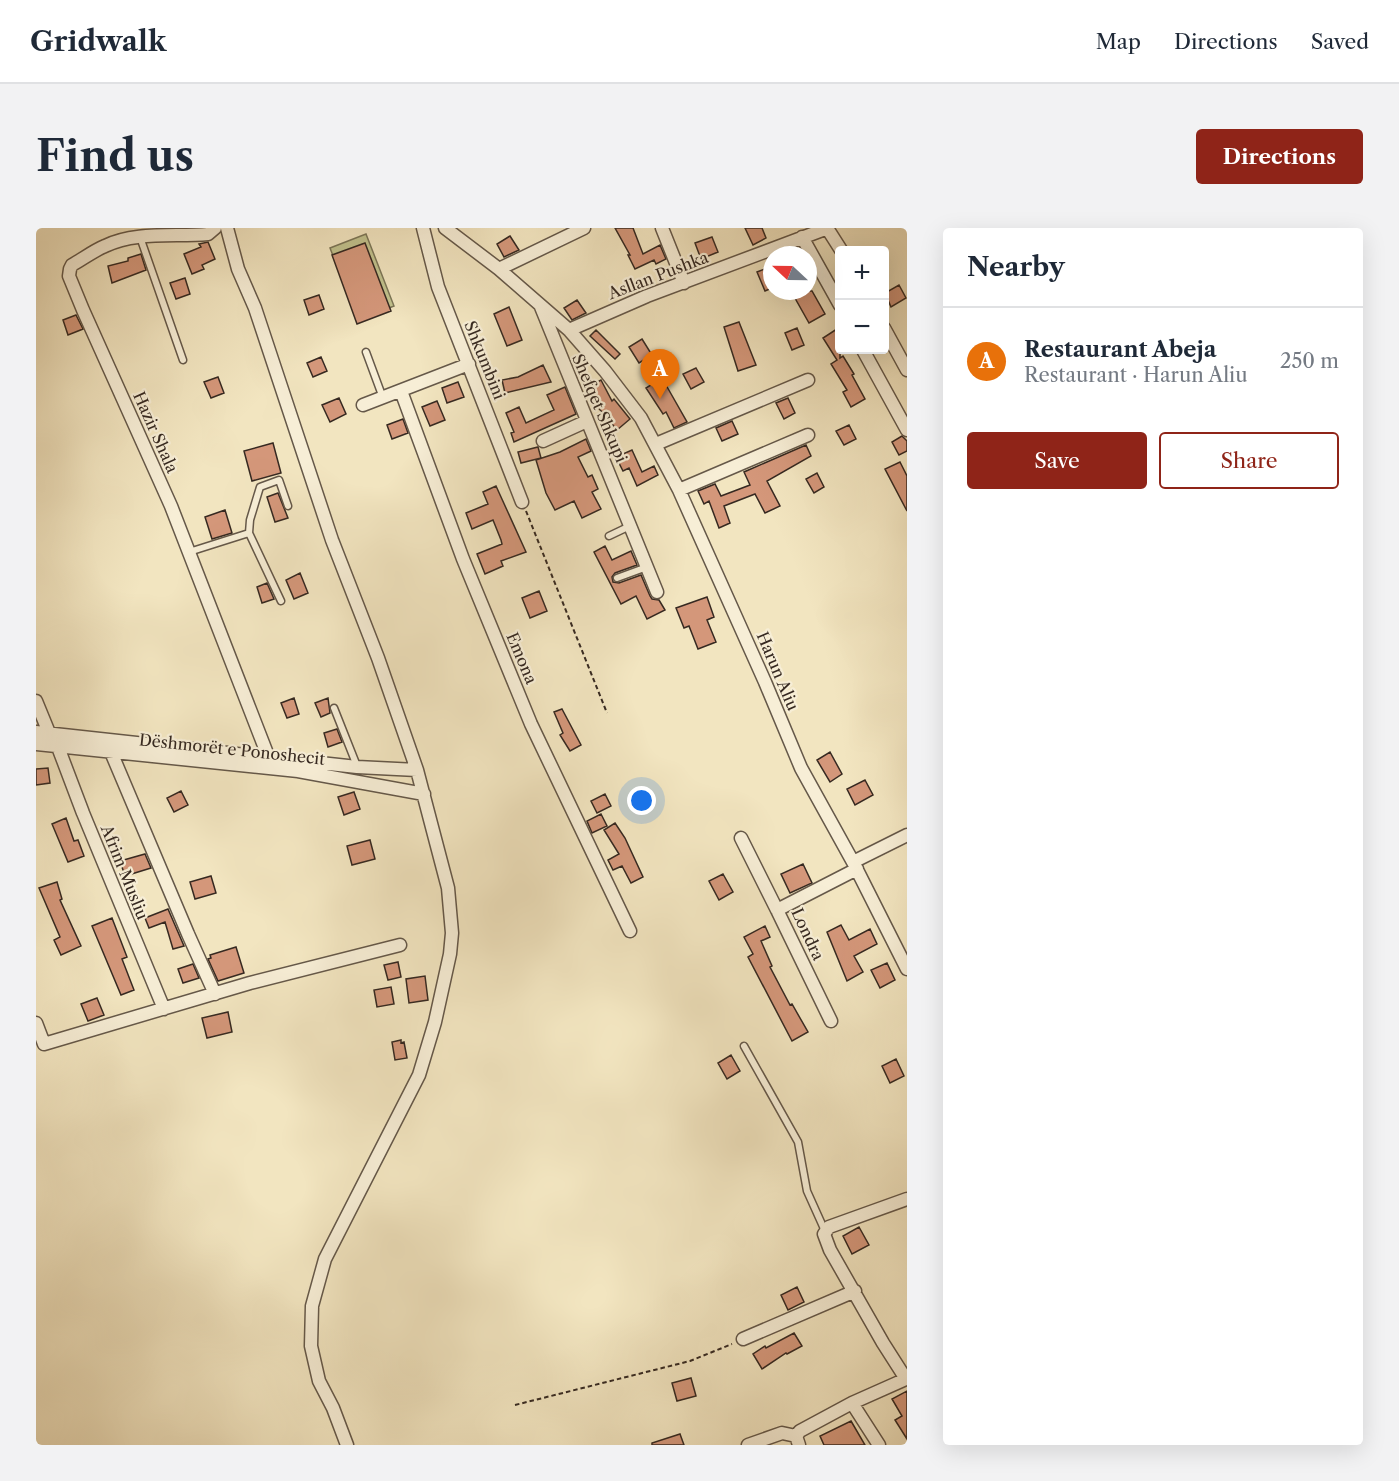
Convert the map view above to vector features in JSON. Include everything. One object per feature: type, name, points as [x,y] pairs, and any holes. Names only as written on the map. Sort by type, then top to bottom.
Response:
[{"type":"street","name":"Hazir Shala","points":[[215,228],[208,234],[140,237],[106,245],[72,265],[69,276],[82,310],[171,506],[268,756]]},
{"type":"street","points":[[226,228],[238,269],[255,308],[332,540],[378,658],[417,770],[448,888],[452,933],[450,954],[437,1013],[419,1075],[325,1259],[312,1306],[311,1346],[316,1370],[347,1445]]},
{"type":"street","name":"Shkumbini","points":[[423,228],[438,286],[522,502]]},
{"type":"street","name":"Harun Aliu","points":[[445,228],[499,269],[569,330],[641,418],[679,490],[801,768],[855,865],[907,969]]},
{"type":"street","points":[[499,269],[584,228]]},
{"type":"street","points":[[662,228],[684,283]]},
{"type":"street","points":[[828,228],[839,246]]},
{"type":"street","name":"Asllan Pushka","points":[[569,330],[613,309],[828,228]]},
{"type":"street","points":[[802,237],[837,300]]},
{"type":"street","name":"Shefqet Shkupi","points":[[539,303],[657,591]]},
{"type":"street","points":[[889,336],[907,370]]},
{"type":"street","points":[[865,354],[907,430]]},
{"type":"street","points":[[363,405],[469,364]]},
{"type":"street","points":[[656,444],[808,380]]},
{"type":"street","name":"Emona","points":[[401,391],[463,559],[531,724],[630,931]]},
{"type":"street","points":[[543,441],[587,421]]},
{"type":"street","points":[[679,490],[808,435]]},
{"type":"street","name":"Afrim Musliu","points":[[36,701],[164,1009]]},
{"type":"street","name":"Dëshmorët e Ponoshecit","points":[[36,732],[110,746],[317,768],[417,770]]},
{"type":"street","name":"Dëshmorët e Ponoshecit","points":[[36,744],[56,747],[110,746],[268,756],[424,794]]},
{"type":"street","points":[[110,746],[215,993]]},
{"type":"street","points":[[855,865],[907,835]]},
{"type":"street","points":[[741,838],[777,910]]},
{"type":"street","name":"Londra","points":[[831,1021],[777,910],[855,865]]},
{"type":"street","points":[[36,1023],[44,1044],[215,993],[400,945]]},
{"type":"street","points":[[748,1445],[782,1433],[797,1441],[800,1431],[852,1403],[907,1380],[883,1342],[824,1236],[829,1227],[907,1199]]},
{"type":"street","points":[[743,1339],[855,1291]]},
{"type":"street","points":[[852,1403],[879,1445]]},
{"type":"lane","points":[[140,237],[183,360]]},
{"type":"lane","points":[[366,352],[383,398]]},
{"type":"lane","points":[[281,601],[249,533],[249,520],[260,487],[279,480],[288,506]]},
{"type":"lane","points":[[609,536],[631,526]]},
{"type":"lane","points":[[189,552],[249,533]]},
{"type":"lane","points":[[617,578],[647,567]]},
{"type":"lane","points":[[334,708],[357,767]]},
{"type":"lane","points":[[744,1046],[798,1142],[807,1191],[825,1231]]},
{"type":"path","points":[[522,502],[608,713]]},
{"type":"path","points":[[515,1406],[690,1361],[743,1339]]},
{"type":"green space","points":[[366,234],[394,306],[358,320],[330,248]]},
{"type":"building","points":[[615,228],[633,228],[643,254],[660,245],[666,259],[656,264],[654,260],[635,269]]},
{"type":"building","points":[[745,228],[762,228],[766,238],[753,245]]},
{"type":"building","points":[[510,236],[519,250],[504,257],[497,244]]},
{"type":"building","points":[[712,237],[718,252],[701,259],[695,243]]},
{"type":"building","points":[[208,242],[215,259],[202,265],[204,269],[192,274],[184,254],[201,247],[199,244]]},
{"type":"building","points":[[365,243],[391,311],[357,324],[332,255]]},
{"type":"building","points":[[141,254],[146,270],[112,283],[108,266],[128,261],[128,258]]},
{"type":"building","points":[[763,270],[763,286],[757,272]]},
{"type":"building","points":[[185,278],[190,294],[176,299],[170,283]]},
{"type":"building","points":[[899,285],[906,298],[891,307],[889,291]]},
{"type":"building","points":[[319,295],[324,309],[309,315],[304,300]]},
{"type":"building","points":[[577,300],[586,313],[572,320],[564,308]]},
{"type":"building","points":[[796,300],[817,300],[825,314],[809,323]]},
{"type":"building","points":[[509,307],[522,340],[507,346],[494,314]]},
{"type":"building","points":[[76,315],[83,329],[68,335],[63,320]]},
{"type":"building","points":[[739,322],[756,365],[738,371],[724,327]]},
{"type":"building","points":[[797,328],[804,345],[792,350],[785,333]]},
{"type":"building","points":[[596,330],[620,354],[615,359],[590,336]]},
{"type":"building","points":[[835,330],[835,354],[840,354],[840,358],[843,356],[865,399],[851,407],[843,392],[847,390],[831,364],[837,360],[823,338]]},
{"type":"building","points":[[642,339],[652,355],[639,363],[629,347]]},
{"type":"building","points":[[321,357],[327,371],[313,377],[307,363]]},
{"type":"building","points":[[543,365],[551,382],[505,393],[502,380],[518,377]]},
{"type":"building","points":[[696,368],[704,382],[691,389],[683,374]]},
{"type":"building","points":[[218,377],[224,393],[211,398],[204,382]]},
{"type":"building","points":[[662,378],[687,422],[674,428],[666,412],[663,414],[646,388]]},
{"type":"building","points":[[601,380],[612,401],[614,399],[630,419],[617,430],[596,405],[586,388]]},
{"type":"building","points":[[458,382],[464,397],[447,403],[442,388]]},
{"type":"building","points":[[565,387],[576,414],[514,442],[511,433],[514,432],[506,413],[519,407],[526,423],[554,410],[547,395]]},
{"type":"building","points":[[339,398],[346,414],[330,422],[322,405]]},
{"type":"building","points":[[788,398],[795,413],[784,419],[776,403]]},
{"type":"building","points":[[437,401],[445,420],[430,426],[422,407]]},
{"type":"building","points":[[403,419],[408,433],[392,439],[387,425]]},
{"type":"building","points":[[732,421],[738,434],[722,441],[716,428]]},
{"type":"building","points":[[849,425],[856,439],[844,445],[836,431]]},
{"type":"building","points":[[902,436],[907,441],[907,451],[899,455],[892,442]]},
{"type":"building","points":[[586,439],[591,451],[578,457],[588,477],[592,475],[598,489],[592,492],[601,509],[582,518],[574,501],[555,510],[546,493],[536,460],[560,452]]},
{"type":"building","points":[[273,443],[281,473],[252,481],[244,451]]},
{"type":"building","points":[[806,445],[811,456],[767,481],[780,506],[765,513],[755,494],[724,506],[730,523],[719,528],[709,501],[704,504],[698,491],[715,484],[721,496],[750,485],[744,472]]},
{"type":"building","points":[[538,447],[541,458],[521,463],[518,452]]},
{"type":"building","points":[[632,450],[642,472],[654,466],[658,475],[637,486],[629,468],[623,471],[616,457]]},
{"type":"building","points":[[900,462],[907,476],[907,511],[885,469]]},
{"type":"building","points":[[817,473],[824,487],[814,493],[806,479]]},
{"type":"building","points":[[496,486],[526,552],[501,561],[503,566],[485,574],[477,554],[502,544],[501,540],[493,520],[472,529],[466,513],[488,504],[483,492]]},
{"type":"building","points":[[278,493],[288,518],[275,522],[267,497]]},
{"type":"building","points":[[225,510],[232,533],[212,539],[205,517]]},
{"type":"building","points":[[605,546],[612,560],[631,551],[637,565],[615,573],[612,577],[613,582],[619,583],[641,575],[652,599],[659,600],[665,610],[647,619],[636,596],[621,604],[594,552]]},
{"type":"building","points":[[300,573],[308,593],[294,599],[286,580]]},
{"type":"building","points":[[267,583],[274,599],[262,603],[257,587]]},
{"type":"building","points":[[539,591],[547,611],[530,618],[522,598]]},
{"type":"building","points":[[707,597],[714,617],[707,620],[716,642],[698,649],[689,626],[684,628],[676,608]]},
{"type":"building","points":[[294,698],[299,714],[287,718],[281,703]]},
{"type":"building","points":[[328,698],[330,713],[321,717],[315,703]]},
{"type":"building","points":[[562,709],[581,745],[570,751],[560,735],[563,733],[554,712]]},
{"type":"building","points":[[337,729],[342,742],[328,747],[324,733]]},
{"type":"building","points":[[830,752],[842,774],[830,782],[817,760]]},
{"type":"building","points":[[48,768],[50,783],[36,785],[36,769]]},
{"type":"building","points":[[865,780],[873,795],[855,805],[847,789]]},
{"type":"building","points":[[181,791],[188,805],[174,812],[167,798]]},
{"type":"building","points":[[354,792],[360,809],[344,815],[338,797]]},
{"type":"building","points":[[605,794],[611,806],[597,813],[591,801]]},
{"type":"building","points":[[601,814],[607,826],[592,833],[587,821]]},
{"type":"building","points":[[66,818],[74,841],[78,840],[84,856],[68,862],[52,824]]},
{"type":"building","points":[[615,823],[625,838],[643,877],[631,883],[622,866],[613,870],[608,860],[619,854],[604,830]]},
{"type":"building","points":[[370,840],[375,859],[352,865],[347,846]]},
{"type":"building","points":[[145,854],[151,868],[125,876],[120,861]]},
{"type":"building","points":[[803,864],[812,883],[790,893],[781,874]]},
{"type":"building","points":[[723,874],[733,892],[719,900],[709,881]]},
{"type":"building","points":[[211,876],[216,893],[195,899],[190,882]]},
{"type":"building","points":[[57,882],[62,899],[60,900],[81,946],[61,955],[54,940],[60,937],[39,888]]},
{"type":"building","points":[[168,909],[184,946],[173,949],[165,922],[149,928],[145,918]]},
{"type":"building","points":[[112,918],[127,957],[122,959],[134,990],[121,995],[92,926]]},
{"type":"building","points":[[841,925],[849,940],[870,929],[877,944],[854,956],[863,972],[847,981],[827,932]]},
{"type":"building","points":[[765,926],[770,937],[761,941],[772,966],[770,967],[790,1005],[792,1004],[808,1032],[792,1041],[748,957],[753,954],[744,937]]},
{"type":"building","points":[[236,947],[244,973],[218,981],[208,959],[211,958],[210,955]]},
{"type":"building","points":[[398,962],[401,977],[388,980],[384,965]]},
{"type":"building","points":[[887,963],[895,980],[880,988],[871,970]]},
{"type":"building","points":[[193,964],[199,978],[183,983],[178,969]]},
{"type":"building","points":[[425,976],[428,1000],[409,1003],[406,979]]},
{"type":"building","points":[[391,987],[394,1004],[377,1007],[374,990]]},
{"type":"building","points":[[97,998],[104,1015],[88,1021],[81,1004]]},
{"type":"building","points":[[228,1012],[232,1032],[207,1038],[202,1018]]},
{"type":"building","points":[[401,1040],[401,1043],[404,1042],[407,1058],[395,1060],[392,1042]]},
{"type":"building","points":[[731,1055],[740,1071],[727,1079],[718,1063]]},
{"type":"building","points":[[896,1059],[904,1076],[890,1083],[882,1066]]},
{"type":"building","points":[[859,1227],[869,1245],[852,1254],[843,1236]]},
{"type":"building","points":[[797,1287],[804,1302],[788,1310],[781,1295]]},
{"type":"building","points":[[794,1333],[802,1346],[786,1353],[762,1369],[753,1354]]},
{"type":"building","points":[[691,1378],[696,1396],[677,1401],[672,1383]]},
{"type":"building","points":[[907,1391],[907,1439],[895,1420],[902,1416],[892,1399]]},
{"type":"building","points":[[851,1421],[865,1445],[824,1445],[820,1436]]},
{"type":"building","points":[[680,1434],[684,1445],[652,1445],[652,1443]]},
{"type":"place","name":"Restaurant Abeja","points":[[660,399]]}]
